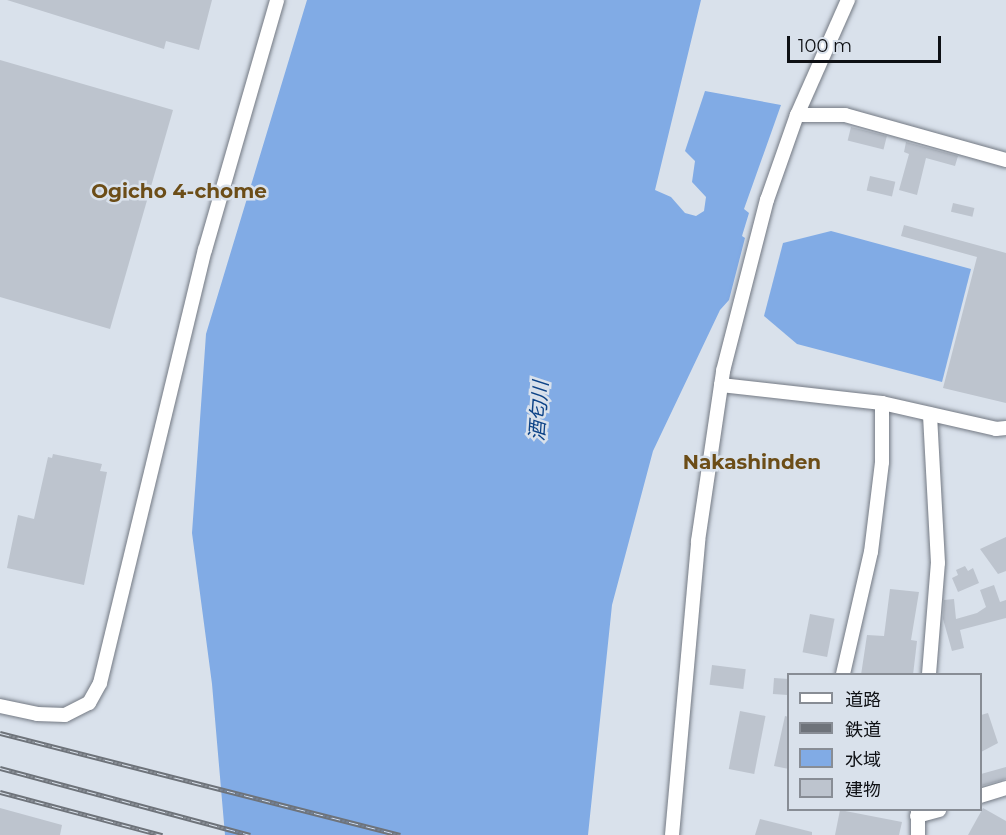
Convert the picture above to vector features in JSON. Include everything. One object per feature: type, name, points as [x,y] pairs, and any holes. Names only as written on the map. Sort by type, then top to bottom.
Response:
[{"type":"street","points":[[0,706],[37,714],[65,715],[89,703],[100,683],[205,250],[277,0]]},
{"type":"street","points":[[672,835],[698,541],[709,449],[721,385],[767,200],[797,115],[848,0]]},
{"type":"street","points":[[797,115],[845,116],[1006,160]]},
{"type":"street","points":[[721,385],[882,403],[996,429],[1006,428]]},
{"type":"street","points":[[843,673],[871,552],[882,462],[882,403]]},
{"type":"street","points":[[930,414],[939,563],[930,673]]},
{"type":"street","points":[[982,796],[1006,788]]},
{"type":"street","points":[[918,813],[918,835]]},
{"type":"water","name":"酒匂川","points":[[307,0],[701,0],[655,190],[671,197],[685,213],[696,216],[704,211],[706,197],[692,182],[695,161],[685,151],[705,91],[781,105],[744,209],[749,213],[742,236],[745,238],[729,300],[720,310],[653,451],[612,605],[588,835],[225,835],[212,684],[192,533],[206,334]]},
{"type":"water","points":[[831,231],[971,269],[942,382],[797,344],[764,316],[783,243]]},
{"type":"building","points":[[7,0],[212,0],[199,50],[166,41],[164,49]]},
{"type":"building","points":[[0,60],[173,110],[110,329],[0,297]]},
{"type":"building","points":[[851,127],[887,136],[884,150],[848,141]]},
{"type":"building","points":[[906,142],[958,156],[955,166],[926,158],[917,195],[899,190],[909,154],[904,152]]},
{"type":"building","points":[[870,176],[895,182],[892,196],[867,191]]},
{"type":"building","points":[[953,203],[974,208],[972,217],[951,212]]},
{"type":"building","points":[[904,225],[1006,253],[1006,403],[943,388],[977,257],[901,236]]},
{"type":"building","points":[[53,454],[102,464],[100,471],[107,472],[84,585],[7,568],[18,515],[34,519],[48,457],[52,458]]},
{"type":"building","points":[[1006,537],[1006,571],[998,574],[980,549]]},
{"type":"building","points":[[965,566],[968,571],[973,568],[979,583],[958,592],[952,578],[958,575],[956,570]]},
{"type":"building","points":[[994,585],[1000,602],[1006,600],[1006,618],[960,630],[964,648],[952,651],[943,619],[944,600],[954,599],[956,619],[977,613],[986,607],[980,590]]},
{"type":"building","points":[[890,589],[919,592],[911,640],[917,641],[913,673],[861,673],[867,635],[884,636]]},
{"type":"building","points":[[810,614],[835,619],[827,657],[803,652]]},
{"type":"building","points":[[712,665],[746,669],[743,689],[710,685]]},
{"type":"building","points":[[774,678],[787,679],[787,695],[773,694]]},
{"type":"building","points":[[740,711],[766,716],[754,774],[729,769]]},
{"type":"building","points":[[988,713],[998,743],[982,751],[982,715]]},
{"type":"building","points":[[785,716],[787,716],[787,769],[774,766]]},
{"type":"building","points":[[1006,767],[1006,779],[982,786],[982,774]]},
{"type":"building","points":[[0,808],[62,825],[60,835],[0,835]]},
{"type":"building","points":[[983,808],[1006,821],[1006,835],[968,835]]},
{"type":"building","points":[[840,811],[902,822],[899,835],[835,835]]},
{"type":"building","points":[[760,819],[812,832],[812,835],[755,835]]},
{"type":"railway","points":[[0,733],[400,835]]},
{"type":"railway","points":[[0,768],[250,835]]},
{"type":"railway","points":[[0,792],[162,835]]},
{"type":"district","name":"Ogicho 4-chome","points":[[179,191]]},
{"type":"district","name":"Nakashinden","points":[[752,462]]}]
